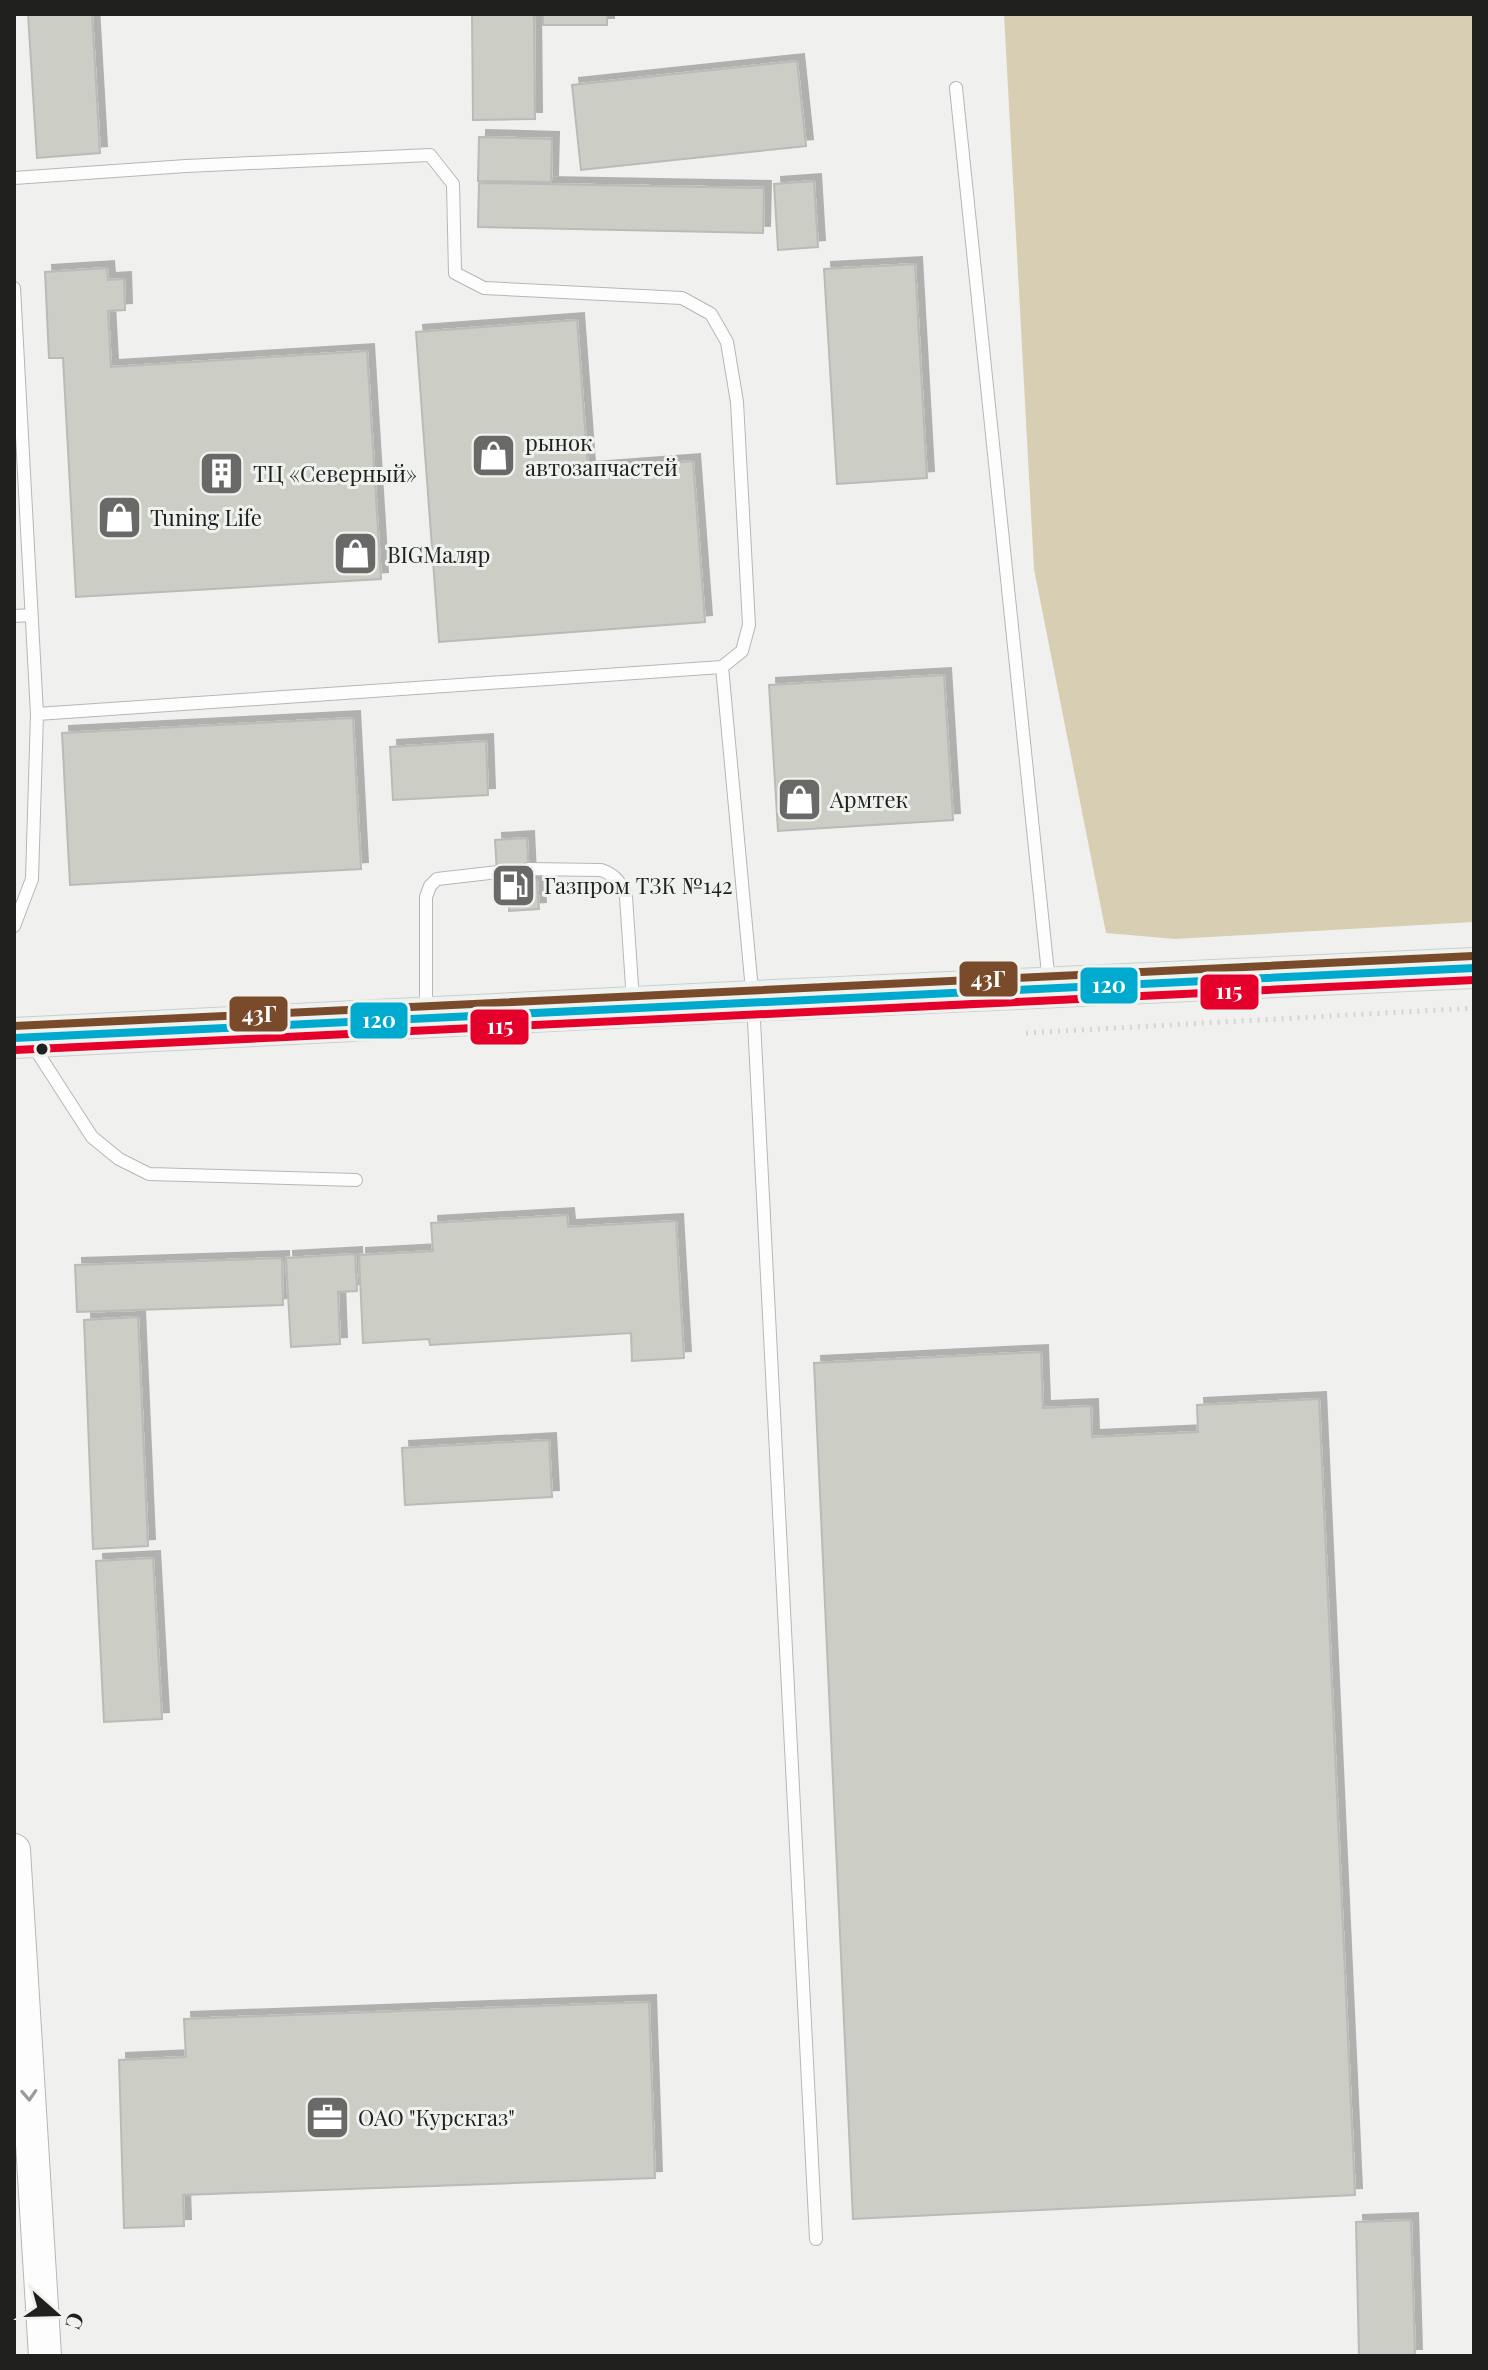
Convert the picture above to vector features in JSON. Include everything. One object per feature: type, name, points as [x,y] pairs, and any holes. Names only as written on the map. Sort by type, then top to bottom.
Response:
[{"type":"main road","points":[[21,1038],[1049,986],[1474,968]]},
{"type":"street","points":[[14,1850],[45,2356]]},
{"type":"lane","points":[[956,88],[1049,986]]},
{"type":"lane","points":[[14,178],[186,166],[430,155],[453,184],[455,273],[484,288],[682,298],[711,314],[727,342],[737,402],[749,625],[742,651],[722,667],[37,714]]},
{"type":"lane","points":[[14,288],[37,714],[32,879],[14,926]]},
{"type":"lane","points":[[14,616],[31,615]]},
{"type":"lane","points":[[722,667],[753,1001],[816,2239]]},
{"type":"lane","points":[[528,869],[601,870],[610,873],[620,883],[626,897],[633,1009]]},
{"type":"lane","points":[[426,1017],[426,897],[430,886],[437,879],[498,872]]},
{"type":"lane","points":[[21,1038],[92,1137],[119,1159],[149,1174],[356,1180]]},
{"type":"path","points":[[1026,1033],[1474,1008]]},
{"type":"shaded area","points":[[1004,14],[1474,14],[1474,922],[1175,939],[1106,933],[1034,569]]},
{"type":"building","points":[[28,14],[92,14],[100,153],[37,158]]},
{"type":"building","points":[[472,14],[534,14],[535,119],[473,120]]},
{"type":"building","points":[[543,14],[607,14],[607,25],[543,25]]},
{"type":"building","points":[[797,61],[806,146],[581,170],[572,85]]},
{"type":"building","points":[[479,137],[552,139],[551,182],[478,181]]},
{"type":"building","points":[[814,181],[818,247],[778,250],[774,184]]},
{"type":"building","points":[[479,183],[764,188],[763,233],[478,227]]},
{"type":"building","points":[[915,264],[927,478],[837,484],[824,269]]},
{"type":"building","name":"ТЦ «Северный»","points":[[107,268],[108,280],[124,279],[125,310],[108,311],[111,367],[367,351],[381,579],[76,597],[63,358],[49,358],[45,272]]},
{"type":"building","points":[[577,320],[588,469],[693,461],[705,622],[439,642],[416,332]]},
{"type":"building","points":[[944,675],[953,820],[778,831],[769,685]]},
{"type":"building","points":[[353,718],[361,869],[70,885],[62,733]]},
{"type":"building","points":[[486,741],[488,795],[393,800],[390,747]]},
{"type":"building","points":[[527,838],[529,880],[537,880],[539,909],[509,911],[509,905],[499,906],[495,840]]},
{"type":"building","points":[[567,1215],[568,1227],[676,1221],[684,1358],[632,1361],[631,1333],[430,1345],[429,1339],[363,1343],[359,1255],[433,1251],[431,1223]]},
{"type":"building","points":[[355,1254],[357,1291],[338,1292],[340,1344],[291,1347],[286,1258]]},
{"type":"building","points":[[282,1258],[283,1305],[77,1312],[75,1265]]},
{"type":"building","points":[[138,1317],[148,1546],[93,1549],[84,1320]]},
{"type":"building","points":[[1041,1352],[1043,1408],[1091,1406],[1092,1437],[1198,1432],[1197,1405],[1319,1399],[1355,2195],[853,2219],[814,1363]]},
{"type":"building","points":[[549,1440],[552,1497],[405,1505],[402,1448]]},
{"type":"building","points":[[153,1558],[162,1719],[104,1722],[96,1561]]},
{"type":"building","points":[[649,2002],[655,2178],[183,2195],[184,2226],[124,2228],[119,2060],[186,2057],[184,2019]]},
{"type":"building","points":[[1411,2220],[1415,2356],[1359,2356],[1356,2222]]},
{"type":"transit line","name":"43Г","points":[[14,1026],[1473,956]]},
{"type":"transit line","name":"120","points":[[14,1038],[1474,968]]},
{"type":"transit line","name":"115","points":[[15,1050],[1474,980]]},
{"type":"place","name":"рынок автозапчастей","points":[[494,455]]},
{"type":"place","name":"ТЦ «Северный»","points":[[222,473]]},
{"type":"place","name":"Tuning Life","points":[[119,517]]},
{"type":"place","name":"BIGМаляр","points":[[356,554]]},
{"type":"place","name":"Армтек","points":[[799,799]]},
{"type":"place","name":"Газпром ТЗК №142","points":[[513,885]]},
{"type":"place","name":"ОАО \"Курскгаз\"","points":[[327,2117]]}]
